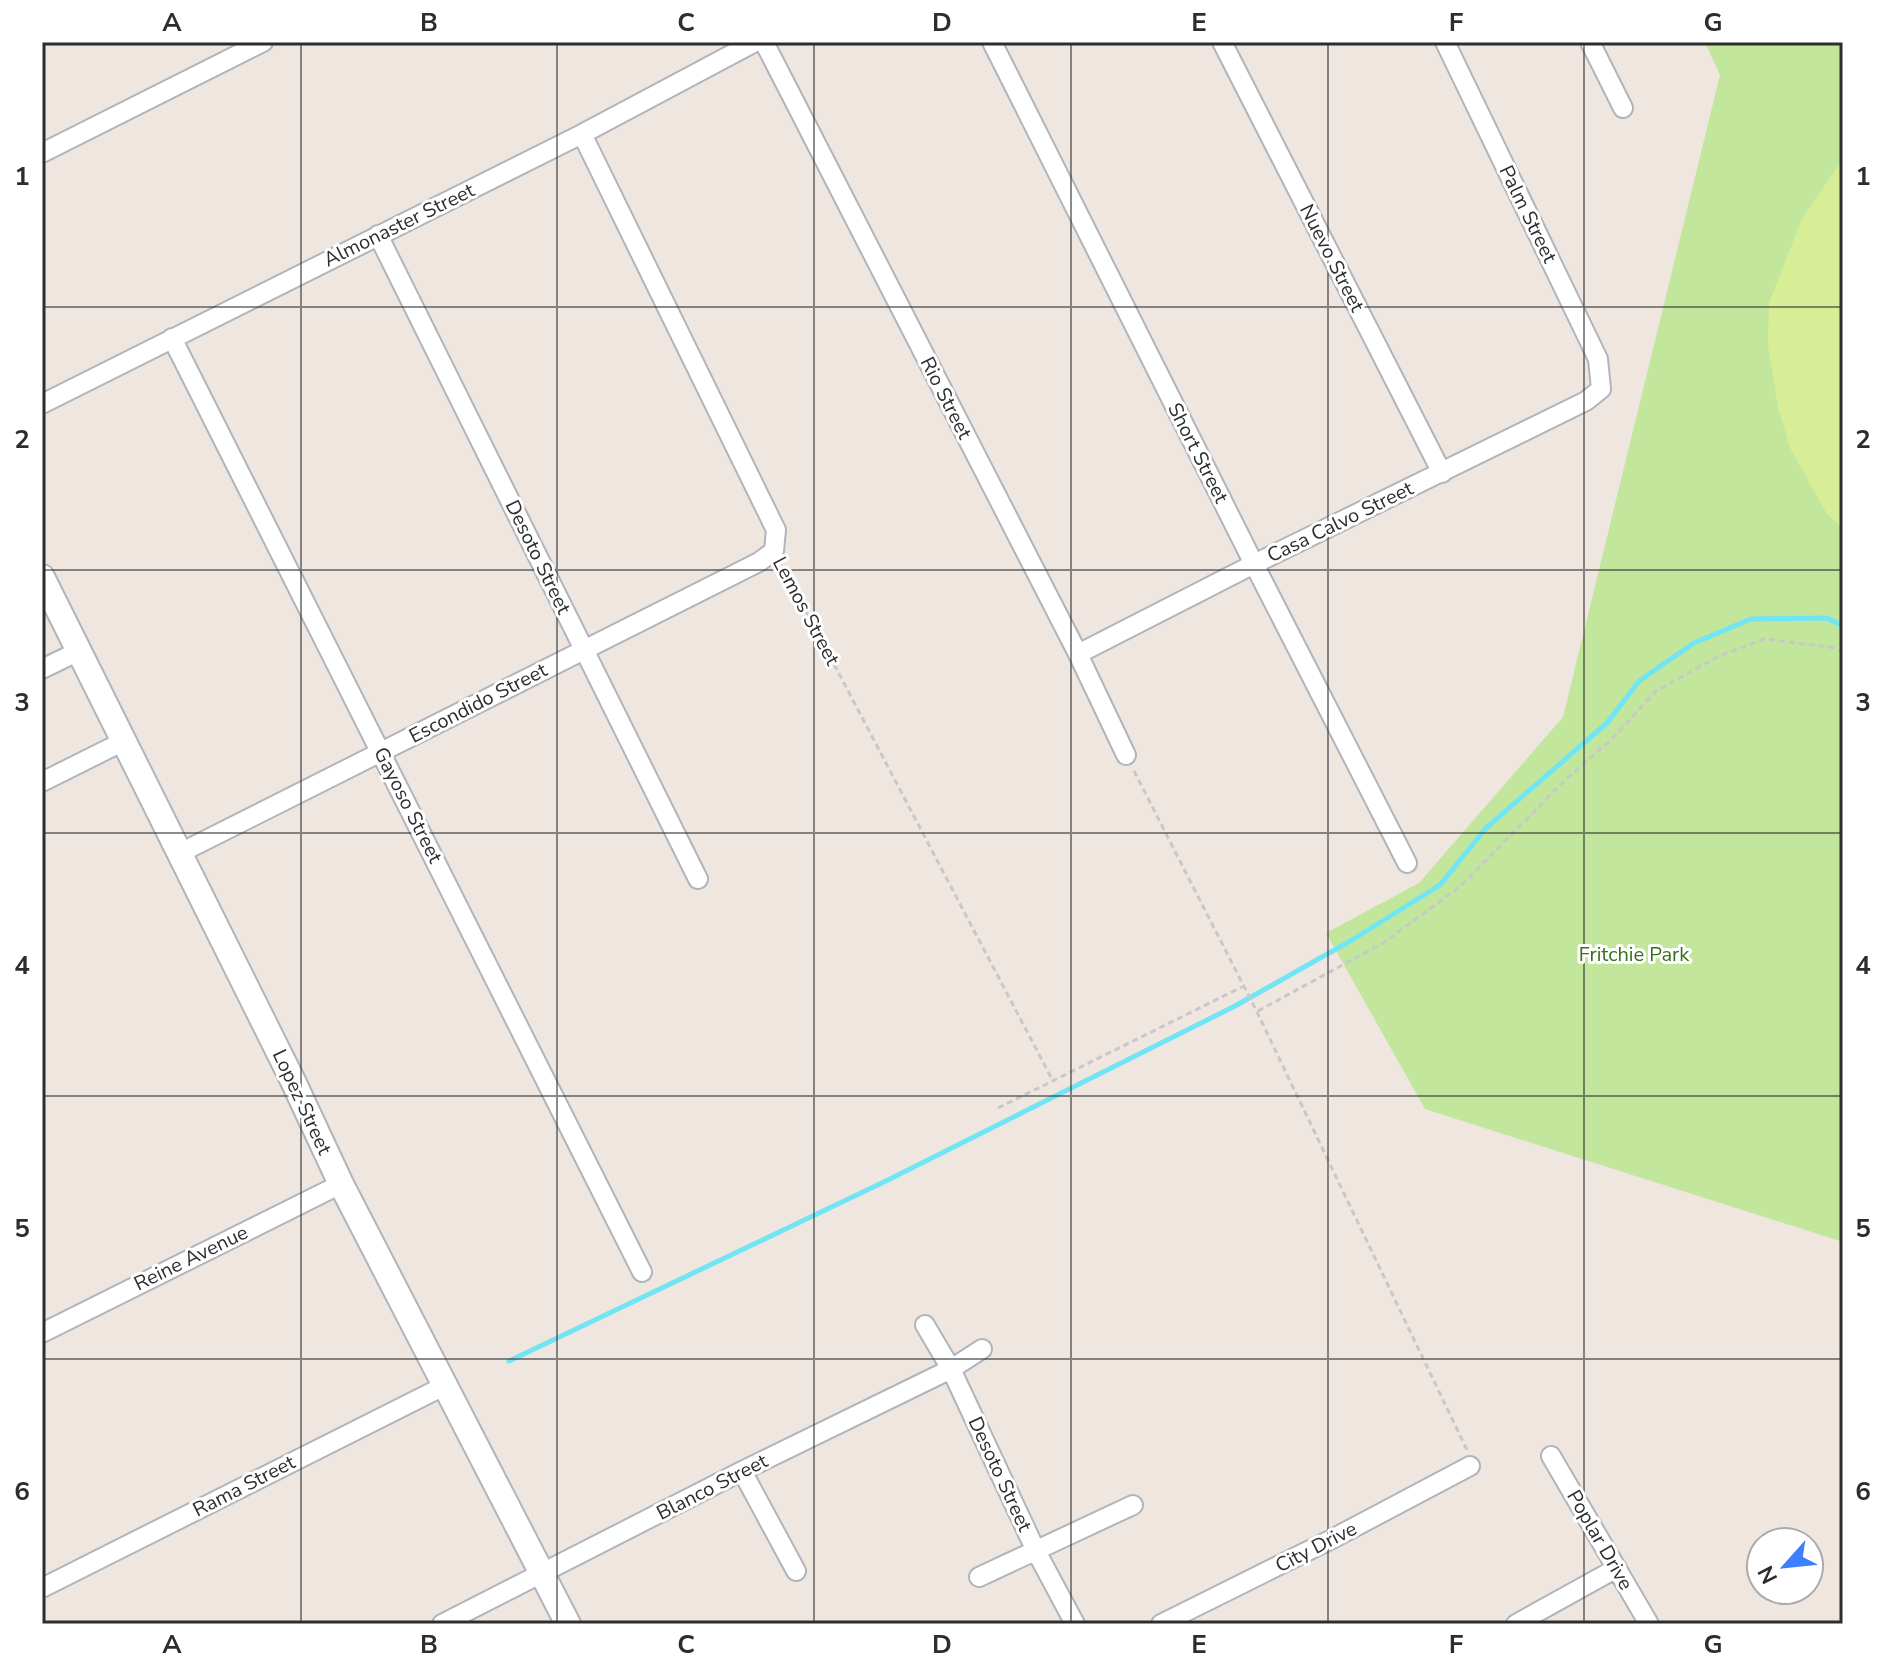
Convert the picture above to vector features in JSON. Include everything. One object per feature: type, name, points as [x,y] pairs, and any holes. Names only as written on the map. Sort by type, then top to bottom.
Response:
[{"type":"street","points":[[42,153],[263,42]]},
{"type":"street","name":"Almonaster Street","points":[[42,404],[582,134],[755,42]]},
{"type":"street","name":"Rio Street","points":[[764,42],[1078,654],[1126,755]]},
{"type":"street","name":"Short Street","points":[[992,42],[1407,863]]},
{"type":"street","name":"Nuevo Street","points":[[1222,42],[1442,473]]},
{"type":"street","name":"Palm Street","points":[[1445,42],[1598,359],[1601,389]]},
{"type":"street","points":[[1590,42],[1623,108]]},
{"type":"street","name":"Lemos Street","points":[[582,134],[776,530],[774,551]]},
{"type":"street","name":"Desoto Street","points":[[378,235],[698,879]]},
{"type":"street","name":"Gayoso Street","points":[[172,338],[642,1272]]},
{"type":"street","name":"Casa Calvo Street","points":[[1078,654],[1586,401],[1601,389]]},
{"type":"street","name":"Escondido Street","points":[[180,853],[759,562],[774,551]]},
{"type":"street","name":"Lopez Street","points":[[42,577],[293,1081],[341,1184],[568,1624]]},
{"type":"street","points":[[42,669],[79,651]]},
{"type":"street","points":[[42,782],[124,741]]},
{"type":"street","name":"Reine Avenue","points":[[42,1333],[341,1184]]},
{"type":"street","name":"Desoto Street","points":[[925,1325],[951,1369],[1036,1551],[1075,1624]]},
{"type":"street","name":"Blanco Street","points":[[442,1624],[742,1471],[951,1369],[982,1349]]},
{"type":"street","name":"Rama Street","points":[[42,1588],[446,1385]]},
{"type":"street","name":"Poplar Drive","points":[[1551,1456],[1649,1624]]},
{"type":"street","name":"City Drive","points":[[1161,1624],[1470,1466]]},
{"type":"street","points":[[742,1471],[796,1571]]},
{"type":"street","points":[[979,1577],[1133,1505]]},
{"type":"street","points":[[1516,1624],[1617,1568]]},
{"type":"path","name":"Lemos Street","points":[[774,551],[1053,1081]]},
{"type":"path","points":[[1257,1012],[1383,943],[1461,886],[1563,782],[1613,738],[1656,691],[1719,656],[1764,639],[1836,648],[1843,653]]},
{"type":"path","points":[[1126,755],[1257,1012],[1457,1427],[1467,1449],[1470,1466]]},
{"type":"path","points":[[998,1108],[1243,986]]},
{"type":"green space","name":"Fritchie Park","points":[[1705,42],[1843,42],[1843,1242],[1425,1109],[1326,933],[1419,883],[1563,717],[1720,75]]},
{"type":"green space","points":[[1838,166],[1843,170],[1843,528],[1827,514],[1790,448],[1778,407],[1768,345],[1769,303],[1802,219]]},
{"type":"waterway","points":[[509,1361],[888,1180],[1235,1006],[1352,940],[1440,885],[1486,828],[1607,723],[1639,681],[1694,643],[1751,619],[1827,618],[1843,626]]}]
